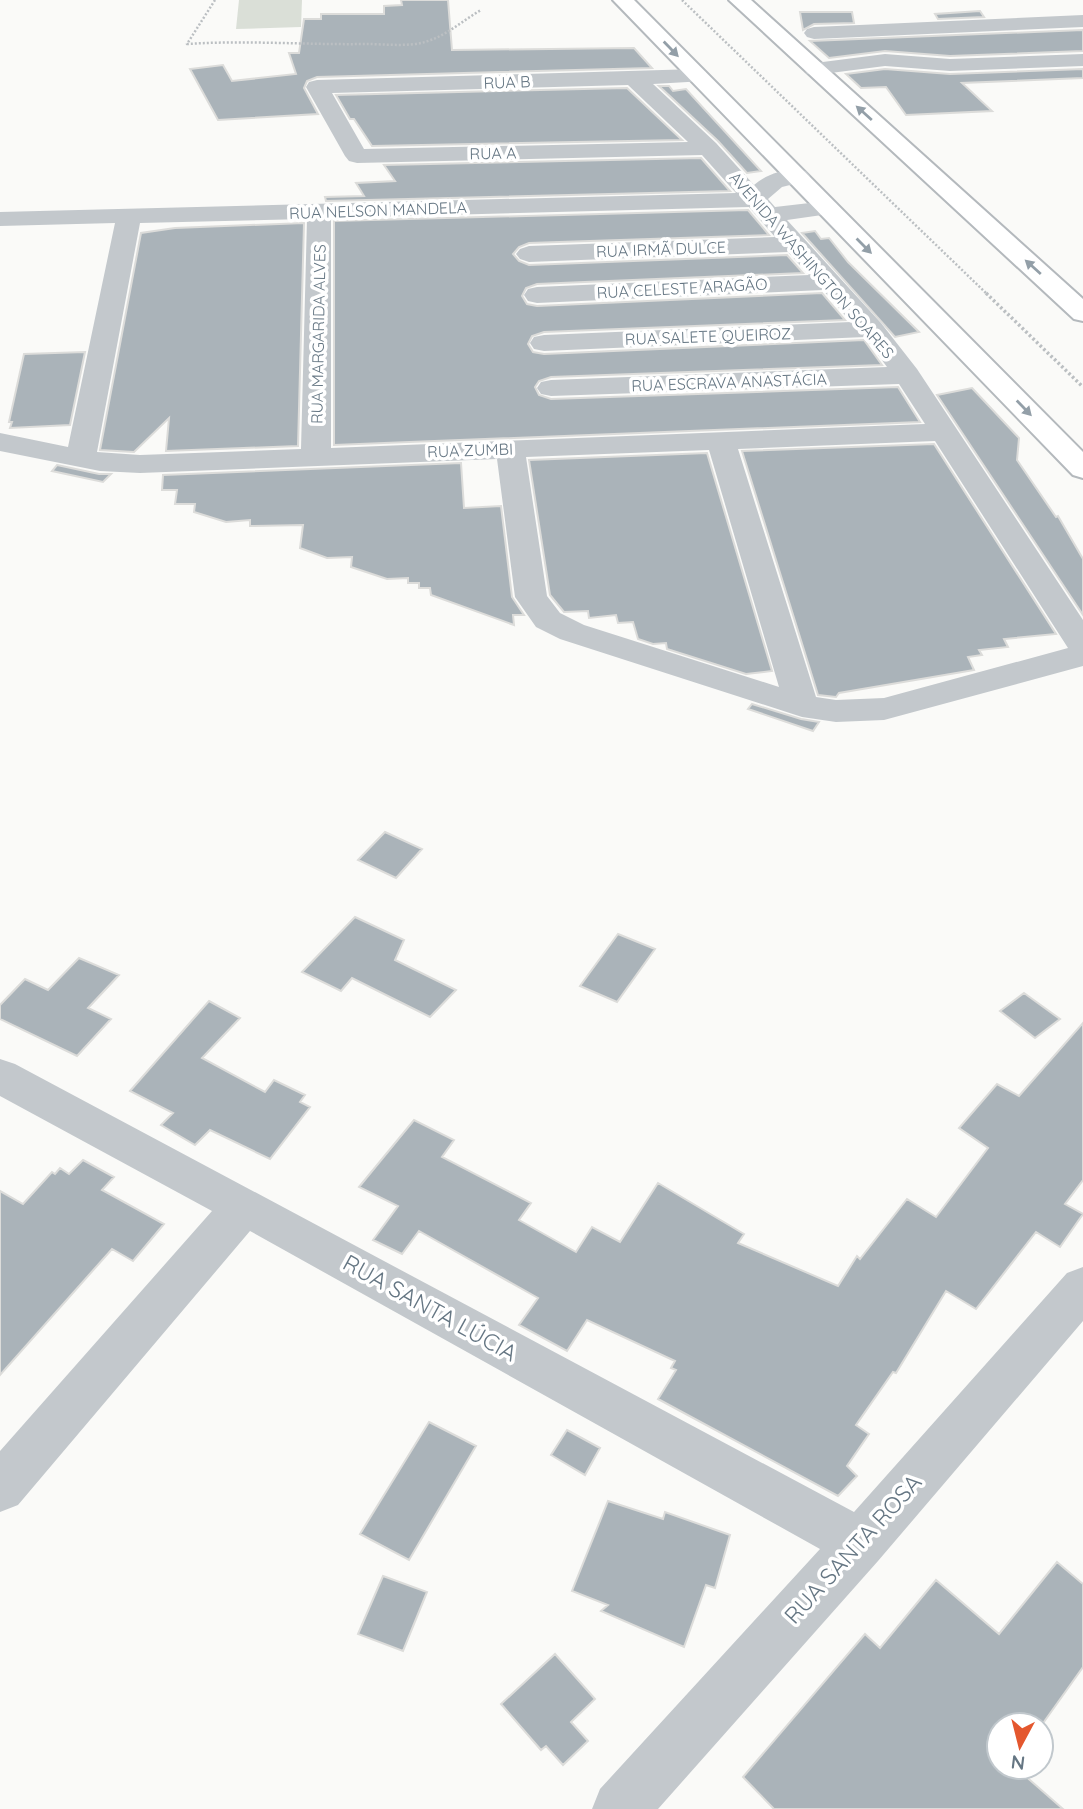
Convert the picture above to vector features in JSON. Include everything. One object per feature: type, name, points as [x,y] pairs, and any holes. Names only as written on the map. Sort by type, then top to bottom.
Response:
[{"type":"highway","points":[[623,0],[1083,469]]},
{"type":"highway","points":[[739,0],[1082,312]]},
{"type":"street","points":[[814,33],[1083,21]]},
{"type":"street","points":[[815,69],[892,59],[950,65],[1083,60]]},
{"type":"street","name":"RUA B","points":[[317,87],[697,76]]},
{"type":"street","name":"AVENIDA WASHINGTON SOARES","points":[[635,79],[708,148],[872,329],[907,376],[1083,645]]},
{"type":"street","name":"RUA A","points":[[317,87],[357,156],[708,148]]},
{"type":"street","points":[[762,207],[764,186],[776,178],[797,176]]},
{"type":"street","points":[[525,206],[529,254],[554,417]]},
{"type":"street","name":"RUA NELSON MANDELA","points":[[0,219],[525,206],[827,208]]},
{"type":"street","name":"RUA MARGARIDA ALVES","points":[[316,456],[319,212]]},
{"type":"street","points":[[81,457],[129,216]]},
{"type":"street","name":"RUA IRMÃ DULCE","points":[[529,254],[793,244]]},
{"type":"street","name":"RUA CELESTE ARAGÃO","points":[[537,295],[828,282]]},
{"type":"street","name":"RUA SALETE QUEIROZ","points":[[544,343],[872,329]]},
{"type":"street","name":"RUA ESCRAVA ANASTÁCIA","points":[[554,417],[907,376]]},
{"type":"street","name":"RUA ZUMBI","points":[[0,442],[100,462],[140,464],[510,449],[554,417],[721,440],[943,432]]},
{"type":"street","points":[[721,440],[802,706]]},
{"type":"street","points":[[510,449],[531,597],[548,620],[572,632],[802,706],[836,711],[884,709],[1083,656]]},
{"type":"street","name":"RUA SANTA LÚCIA","points":[[0,1076],[244,1206],[860,1543]]},
{"type":"street","points":[[0,1488],[244,1206]]},
{"type":"street","name":"RUA SANTA ROSA","points":[[620,1809],[860,1543],[1083,1287]]},
{"type":"path","points":[[215,0],[187,44],[227,41],[296,45],[423,43],[447,34],[466,18],[481,10]]},
{"type":"path","points":[[682,0],[1083,387]]},
{"type":"shaded area","points":[[239,0],[302,0],[301,27],[236,29]]},
{"type":"building","points":[[401,0],[448,0],[452,50],[634,48],[652,68],[317,77],[307,81],[304,88],[318,114],[218,120],[190,69],[223,65],[232,81],[296,74],[289,53],[299,53],[304,19],[321,19],[321,14],[384,14],[384,6],[402,5]]},
{"type":"building","points":[[980,11],[984,17],[938,19],[935,14]]},
{"type":"building","points":[[800,12],[852,12],[854,23],[814,24],[803,30]]},
{"type":"building","points":[[1083,30],[1083,51],[950,56],[885,51],[829,58],[810,41]]},
{"type":"building","points":[[885,69],[950,74],[1083,69],[1083,78],[962,83],[992,111],[906,115],[886,87],[861,88],[846,74]]},
{"type":"building","points":[[659,86],[669,86],[673,91],[686,89],[761,171],[747,173],[718,141]]},
{"type":"building","points":[[627,88],[682,140],[372,146],[354,119],[350,119],[336,95]]},
{"type":"building","points":[[701,158],[730,191],[326,201],[325,197],[364,196],[356,183],[395,181],[384,165]]},
{"type":"building","points":[[748,210],[769,235],[529,243],[519,247],[513,254],[519,261],[529,265],[787,255],[803,273],[537,284],[526,288],[522,296],[527,304],[537,306],[822,293],[845,320],[544,332],[532,336],[528,344],[533,352],[544,354],[864,340],[882,365],[551,377],[539,381],[535,387],[539,395],[551,399],[898,387],[920,422],[334,445],[334,221]]},
{"type":"building","points":[[304,223],[298,446],[166,451],[169,418],[134,452],[100,450],[141,233],[175,228]]},
{"type":"building","points":[[815,231],[821,239],[829,238],[848,262],[919,332],[895,337],[802,233]]},
{"type":"building","points":[[85,352],[70,425],[10,428],[24,354]]},
{"type":"building","points":[[972,388],[1019,438],[1017,460],[1056,517],[1058,516],[1083,559],[1083,615],[937,395]]},
{"type":"building","points":[[934,444],[1056,634],[1004,639],[1008,647],[979,650],[982,655],[968,657],[974,670],[839,693],[836,697],[818,695],[742,451]]},
{"type":"building","points":[[707,453],[772,671],[746,674],[667,649],[666,643],[653,644],[638,639],[633,622],[618,623],[616,615],[589,618],[588,611],[564,612],[550,595],[529,460]]},
{"type":"building","points":[[461,463],[464,508],[501,506],[512,597],[524,615],[513,615],[514,625],[431,595],[430,588],[419,588],[419,583],[408,583],[408,578],[387,579],[351,567],[352,557],[327,558],[300,548],[303,525],[250,526],[250,520],[226,522],[194,512],[195,504],[175,504],[177,490],[162,490],[163,475]]},
{"type":"building","points":[[57,465],[111,474],[103,482],[52,471]]},
{"type":"building","points":[[752,704],[819,722],[813,731],[748,709]]},
{"type":"building","points":[[385,832],[422,849],[396,878],[358,860]]},
{"type":"building","points":[[355,917],[404,940],[395,960],[456,990],[430,1017],[352,978],[341,991],[302,972]]},
{"type":"building","points":[[618,934],[655,949],[617,1002],[580,986]]},
{"type":"building","points":[[79,958],[119,975],[88,1008],[111,1019],[77,1056],[0,1019],[0,1005],[25,979],[48,990]]},
{"type":"building","points":[[1024,993],[1060,1019],[1035,1038],[1000,1011]]},
{"type":"building","points":[[209,1001],[240,1018],[202,1058],[265,1092],[274,1080],[305,1095],[300,1102],[310,1107],[270,1159],[210,1130],[195,1145],[161,1125],[173,1113],[130,1091]]},
{"type":"building","points":[[1083,1023],[1083,1180],[1065,1204],[1083,1214],[1060,1247],[1036,1232],[976,1309],[946,1291],[896,1373],[893,1372],[856,1425],[869,1434],[847,1466],[857,1476],[838,1496],[658,1399],[676,1370],[671,1368],[675,1361],[587,1320],[567,1351],[519,1325],[538,1298],[419,1231],[402,1254],[373,1240],[398,1206],[359,1187],[414,1120],[454,1140],[442,1157],[531,1203],[519,1220],[576,1252],[592,1227],[620,1242],[658,1183],[744,1234],[738,1243],[838,1286],[857,1256],[860,1259],[907,1199],[936,1217],[988,1148],[959,1128],[997,1084],[1019,1096]]},
{"type":"building","points":[[83,1160],[114,1177],[102,1190],[164,1224],[133,1261],[112,1249],[0,1375],[0,1191],[23,1204],[52,1172],[55,1174],[60,1168],[69,1174]]},
{"type":"building","points":[[429,1422],[476,1446],[409,1560],[360,1534]]},
{"type":"building","points":[[567,1430],[600,1448],[585,1475],[551,1455]]},
{"type":"building","points":[[608,1501],[663,1519],[665,1512],[730,1535],[715,1588],[706,1585],[684,1647],[601,1611],[608,1605],[572,1591]]},
{"type":"building","points":[[1057,1562],[1083,1584],[1083,1667],[1052,1711],[985,1711],[985,1781],[1031,1781],[1063,1809],[774,1809],[743,1777],[865,1634],[880,1648],[936,1580],[999,1634]]},
{"type":"building","points":[[383,1576],[427,1592],[403,1651],[358,1634]]},
{"type":"building","points":[[555,1654],[595,1699],[571,1722],[588,1741],[563,1765],[546,1746],[541,1750],[501,1704]]}]
